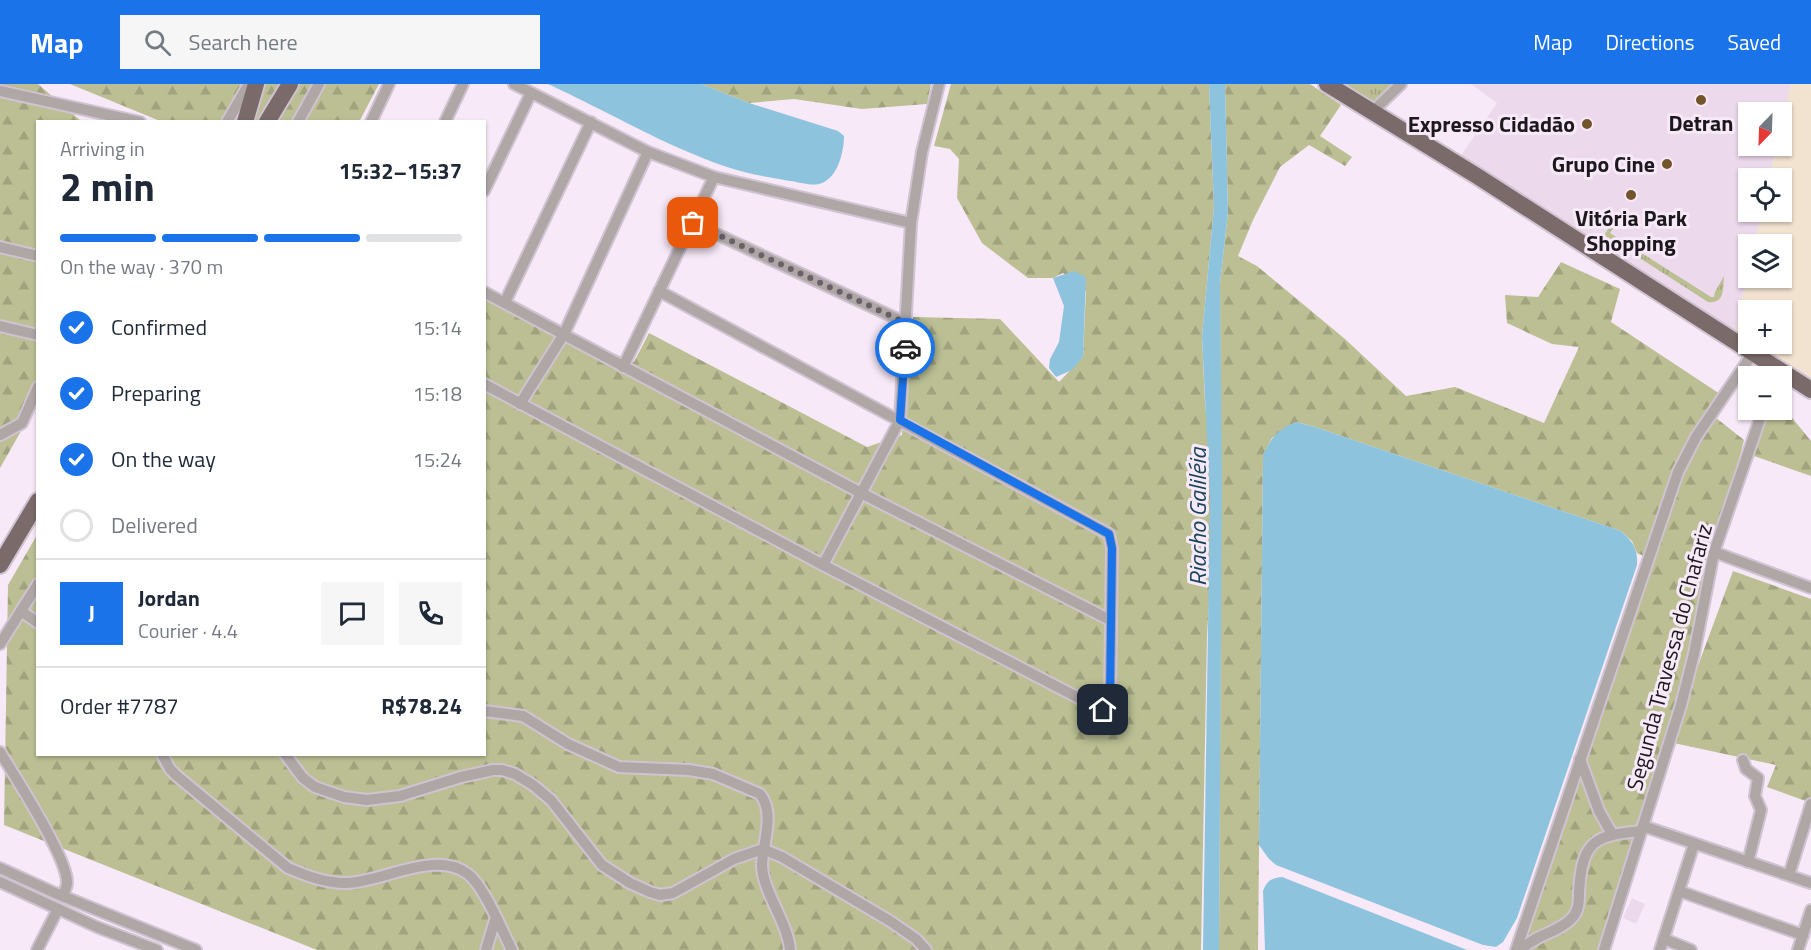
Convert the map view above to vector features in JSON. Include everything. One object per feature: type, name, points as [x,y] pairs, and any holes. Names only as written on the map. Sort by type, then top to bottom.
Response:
[{"type":"main road","points":[[246,120],[256,84]]},
{"type":"main road","points":[[268,120],[290,84]]},
{"type":"main road","points":[[1327,84],[1477,176],[1738,343]]},
{"type":"main road","points":[[1755,354],[1768,366]]},
{"type":"main road","points":[[1792,381],[1811,390]]},
{"type":"main road","points":[[0,565],[36,504]]},
{"type":"street","points":[[228,120],[249,84]]},
{"type":"street","points":[[299,120],[319,84]]},
{"type":"street","points":[[372,120],[389,84]]},
{"type":"street","points":[[446,120],[463,84]]},
{"type":"street","points":[[514,84],[648,152],[714,177],[911,224]]},
{"type":"street","points":[[823,565],[900,420],[911,224],[922,152],[939,84]]},
{"type":"street","points":[[1372,112],[1401,84]]},
{"type":"street","points":[[0,91],[131,120]]},
{"type":"street","points":[[486,187],[531,93]]},
{"type":"street","points":[[505,302],[591,122]]},
{"type":"street","points":[[520,404],[564,333],[648,152]]},
{"type":"street","points":[[623,366],[714,177]]},
{"type":"street","points":[[693,223],[906,323]]},
{"type":"street","points":[[0,247],[36,256]]},
{"type":"street","points":[[486,385],[823,565],[1103,710],[1108,706],[1112,548],[1109,534],[659,291]]},
{"type":"street","points":[[486,293],[861,493],[1110,620]]},
{"type":"street","points":[[0,326],[36,335]]},
{"type":"street","points":[[1516,950],[1678,472],[1696,437],[1753,354]]},
{"type":"street","points":[[0,435],[22,423],[36,392]]},
{"type":"street","name":"Segunda Travessa do Chafariz","points":[[1604,950],[1684,695],[1714,552],[1760,420]]},
{"type":"street","points":[[1714,552],[1811,588]]},
{"type":"street","points":[[0,644],[36,587]]},
{"type":"street","points":[[21,610],[36,621]]},
{"type":"street","points":[[486,711],[523,716],[568,744],[619,768],[689,770],[712,774],[744,785],[760,794],[764,798],[767,811],[768,834],[763,849],[762,867],[790,950]]},
{"type":"street","points":[[0,752],[62,863],[67,881],[58,910],[37,950]]},
{"type":"street","points":[[163,756],[177,776],[288,868],[308,877],[331,883],[349,883],[412,868],[434,866],[452,866],[468,874],[476,882],[496,916],[512,950]]},
{"type":"street","points":[[286,756],[303,778],[315,787],[344,797],[368,800],[400,796],[461,777],[493,770],[515,774],[551,800],[602,865],[630,883],[660,895],[673,892],[734,859],[763,849],[782,857],[890,921],[916,939],[926,950]]},
{"type":"street","points":[[1580,759],[1599,811],[1612,834]]},
{"type":"street","points":[[1743,760],[1745,768],[1758,780],[1755,796],[1761,807],[1748,862]]},
{"type":"street","points":[[1789,875],[1811,804]]},
{"type":"street","points":[[1521,950],[1574,916],[1579,901],[1580,871],[1583,860],[1593,844],[1612,834],[1643,829],[1811,883]]},
{"type":"street","points":[[1690,950],[1662,945],[1694,844]]},
{"type":"street","points":[[0,868],[195,950]]},
{"type":"street","points":[[0,882],[58,910],[157,950]]},
{"type":"street","points":[[1679,891],[1803,934]]},
{"type":"street","points":[[58,910],[63,896]]},
{"type":"street","points":[[1798,950],[1811,910]]},
{"type":"street","points":[[486,950],[496,916]]},
{"type":"shaded area","name":"Vitória Park Shopping","points":[[1471,84],[1791,84],[1787,102],[1738,102],[1738,156],[1774,156],[1772,168],[1738,168],[1738,222],[1760,222],[1756,234],[1738,234],[1738,288],[1744,288],[1742,300],[1738,300],[1738,318],[1734,337],[1458,160],[1497,103]]},
{"type":"shaded area","points":[[1791,84],[1811,84],[1811,383],[1792,372],[1792,366],[1783,366],[1762,354],[1792,354],[1792,300],[1742,300],[1744,288],[1792,288],[1792,234],[1756,234],[1760,222],[1792,222],[1792,168],[1772,168],[1774,156],[1792,156],[1792,102],[1787,102]]},
{"type":"shaded area","points":[[1738,318],[1738,339],[1734,337]]},
{"type":"shaded area","points":[[1632,898],[1645,904],[1636,924],[1623,918]]},
{"type":"green space","points":[[0,84],[38,84],[80,120],[36,120],[36,405],[0,468]]},
{"type":"green space","points":[[70,84],[379,84],[360,120],[158,120]]},
{"type":"green space","points":[[701,84],[931,84],[927,104],[862,109],[794,99],[749,103]]},
{"type":"green space","points":[[951,84],[1209,84],[1214,207],[1202,337],[1205,402],[1215,503],[1207,636],[1201,950],[317,950],[4,825],[8,585],[36,537],[36,756],[486,756],[486,297],[514,312],[634,362],[649,333],[867,447],[902,435],[913,317],[1000,319],[1059,382],[1083,357],[1086,291],[1063,273],[1053,278],[1028,278],[982,243],[957,198],[959,159],[950,149],[934,146]]},
{"type":"green space","points":[[1225,84],[1310,84],[1341,105],[1320,136],[1352,157],[1345,166],[1309,145],[1280,167],[1238,256],[1257,266],[1345,339],[1406,396],[1455,387],[1544,423],[1579,347],[1552,344],[1507,323],[1505,295],[1538,297],[1561,262],[1620,289],[1611,322],[1723,396],[1711,414],[1744,440],[1711,568],[1675,728],[1733,571],[1811,599],[1811,803],[1767,787],[1776,765],[1669,742],[1599,950],[1516,950],[1648,558],[1637,553],[1632,541],[1621,531],[1296,422],[1272,438],[1263,455],[1258,950],[1219,950],[1220,284],[1228,212]]},
{"type":"green space","points":[[1334,84],[1399,84],[1372,110]]},
{"type":"green space","points":[[1611,225],[1614,227],[1610,233],[1711,297],[1714,297],[1724,276],[1720,298],[1714,302],[1708,302],[1604,235]]},
{"type":"green space","points":[[1792,418],[1811,441],[1811,476],[1754,456],[1766,420],[1792,420]]},
{"type":"water","points":[[548,84],[701,84],[749,103],[838,131],[844,136],[843,149],[836,169],[828,180],[814,185],[742,172],[681,149]]},
{"type":"water","points":[[1209,84],[1225,84],[1228,212],[1220,284],[1222,479],[1219,950],[1203,950],[1210,498],[1202,337],[1214,207]]},
{"type":"water","points":[[1074,271],[1086,277],[1083,357],[1072,370],[1056,377],[1049,368],[1050,359],[1059,342],[1064,306],[1053,278]]},
{"type":"water","points":[[1296,422],[1621,531],[1632,542],[1636,550],[1637,565],[1517,918],[1503,942],[1496,947],[1483,945],[1276,865],[1259,845],[1263,455],[1276,435]]},
{"type":"water","points":[[1282,877],[1467,950],[1265,950],[1263,891],[1270,881]]},
{"type":"way so far","points":[[693,223],[906,323],[905,348]]},
{"type":"place","name":"Detran","points":[[1701,100]]},
{"type":"place","name":"Expresso Cidadão","points":[[1587,124]]},
{"type":"place","name":"Grupo Cine","points":[[1667,164]]},
{"type":"place","name":"Vitória Park Shopping","points":[[1631,195]]},
{"type":"route","points":[[905,348],[900,420],[1106,530],[1109,534],[1112,548],[1110,703],[1103,710]]},
{"type":"water label","name":"Riacho Galiléia","points":[[1197,517]]}]
